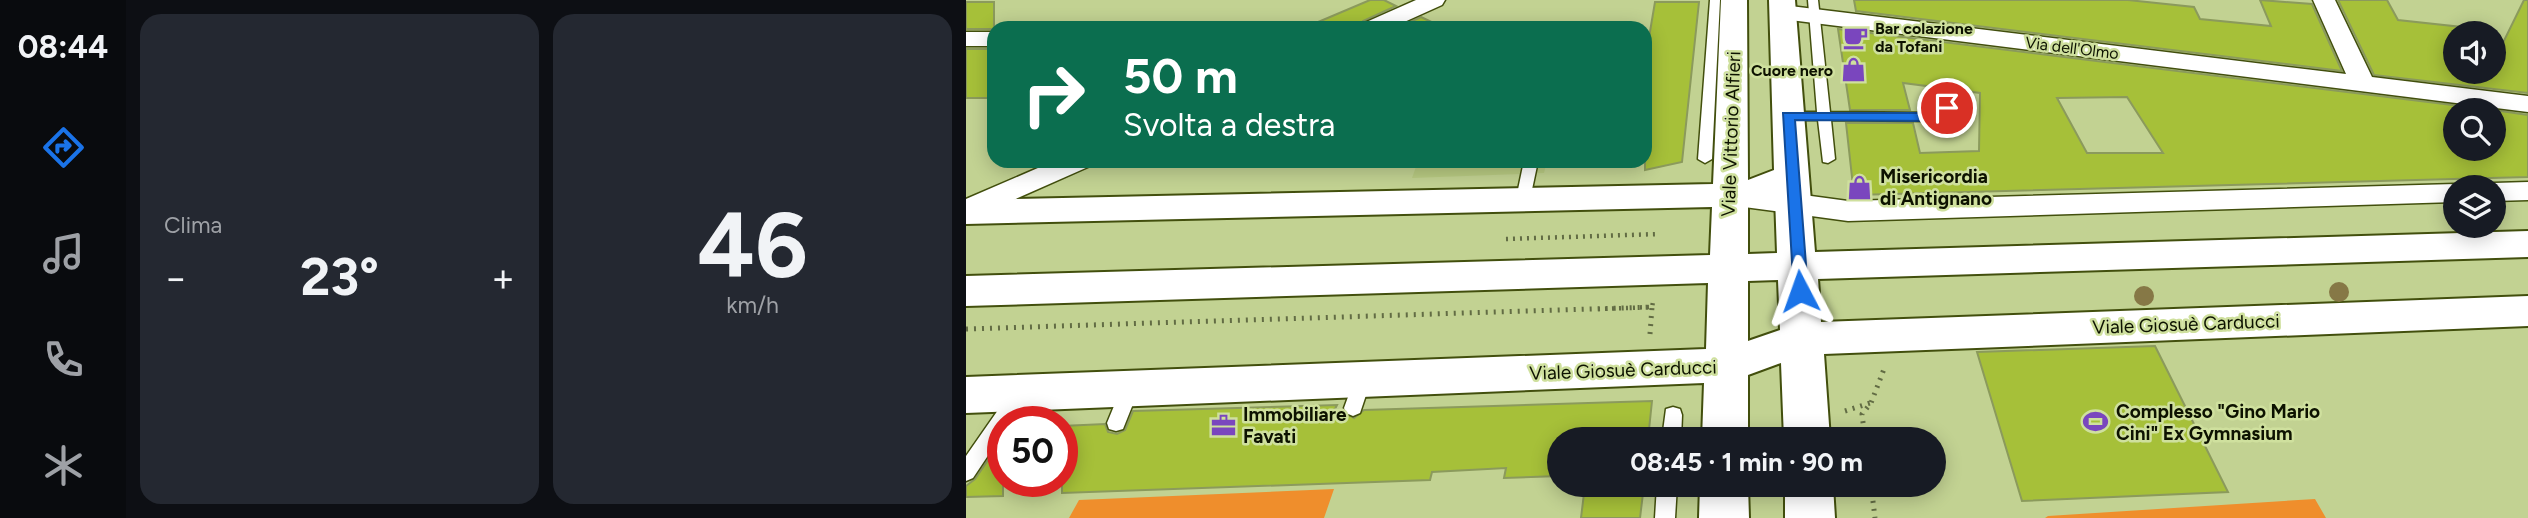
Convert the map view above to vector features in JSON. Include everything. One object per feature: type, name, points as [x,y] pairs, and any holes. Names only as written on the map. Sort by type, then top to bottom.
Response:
[{"type":"main road","name":"Viale Vittorio Alfieri","points":[[1725,427],[1734,0]]},
{"type":"main road","points":[[1782,6],[1803,340],[1821,427]]},
{"type":"main road","points":[[966,212],[1729,195],[1770,187],[1792,191]]},
{"type":"main road","points":[[966,291],[2528,244]]},
{"type":"main road","name":"Viale Giosuè Carducci","points":[[966,395],[1020,393],[1118,413],[1726,365],[1803,340],[2528,311]]},
{"type":"main road","points":[[1724,497],[1724,518]]},
{"type":"main road","points":[[1809,497],[1810,518]]},
{"type":"street","points":[[1388,21],[1434,0]]},
{"type":"street","points":[[2324,0],[2362,82]]},
{"type":"street","name":"Via dell'Olmo","points":[[1782,6],[1814,8],[2528,104]]},
{"type":"street","points":[[966,39],[987,39]]},
{"type":"street","points":[[966,212],[1063,168]]},
{"type":"street","points":[[1792,191],[1861,211],[2443,193]]},
{"type":"street","points":[[2506,192],[2528,191]]},
{"type":"lane","points":[[1705,159],[1715,0]]},
{"type":"lane","points":[[1814,8],[1828,159]]},
{"type":"lane","points":[[1788,116],[1935,117],[1958,99]]},
{"type":"lane","points":[[1523,199],[1530,168]]},
{"type":"lane","points":[[966,472],[1020,393]]},
{"type":"lane","points":[[1672,427],[1673,415]]},
{"type":"lane","points":[[1665,518],[1666,497]]},
{"type":"path","points":[[1642,342],[1650,334],[1653,297]]},
{"type":"path","points":[[966,329],[1652,307]]},
{"type":"path","points":[[1864,427],[1862,414],[1871,402],[1884,368]]},
{"type":"path","points":[[1821,427],[1871,402]]},
{"type":"path","points":[[1872,497],[1875,518]]},
{"type":"shaded area","points":[[1416,168],[1545,168],[1544,173],[1412,178]]},
{"type":"shaded area","points":[[1334,489],[1324,518],[1069,518],[1079,500]]},
{"type":"shaded area","points":[[2315,499],[2326,518],[2045,518],[2048,516]]},
{"type":"building","points":[[1370,0],[1384,0],[1396,6],[1363,21],[1320,21]]},
{"type":"building","points":[[1854,0],[2128,0],[2194,7],[2200,19],[2271,26],[2260,0],[2312,4],[2342,71],[1856,11]]},
{"type":"building","points":[[2338,0],[2387,0],[2398,20],[2443,25],[2443,83],[2374,75]]},
{"type":"building","points":[[2524,0],[2528,0],[2528,93],[2451,84],[2506,84],[2506,37]]},
{"type":"building","points":[[966,2],[994,2],[994,21],[987,21],[987,29],[966,29]]},
{"type":"building","points":[[1655,2],[1699,2],[1682,162],[1645,170],[1652,168],[1652,21]]},
{"type":"building","points":[[1421,17],[1429,21],[1412,21]]},
{"type":"building","points":[[1838,29],[2443,104],[2443,161],[2506,161],[2506,112],[2528,115],[2528,177],[2443,175],[2443,179],[1854,195],[1846,123],[1913,123],[1920,153],[1979,151],[1980,93],[1903,83],[1910,110],[1850,110]],"holes":[[[2127,97],[2163,153],[2087,153],[2057,98]]]},
{"type":"building","points":[[966,49],[987,49],[987,98],[966,98]]},
{"type":"building","name":"Complesso \"Gino Mario Cini\" Ex Gymnasium","points":[[2155,346],[2228,492],[2022,501],[1977,352]]},
{"type":"building","points":[[1652,401],[1649,427],[1547,427],[1547,476],[1504,478],[1506,468],[1432,472],[1430,480],[1078,492],[1078,425],[1105,424],[1108,432],[1117,434],[1125,430],[1133,411],[1337,405],[1334,411],[1342,411],[1354,418],[1364,410]]},
{"type":"building","points":[[987,461],[987,496],[966,497],[966,486],[975,479]]},
{"type":"building","points":[[1584,497],[1643,497],[1640,518],[1581,518]]},
{"type":"place","name":"Bar colazione da Tofani","points":[[1855,37]]},
{"type":"place","name":"Cuore nero","points":[[1853,70]]},
{"type":"place","name":"Misericordia di Antignano","points":[[1860,187]]},
{"type":"place","name":"Complesso \"Gino Mario Cini\" Ex Gymnasium","points":[[2096,422]]},
{"type":"place","name":"Immobiliare Favati","points":[[1223,425]]},
{"type":"route","points":[[1800,291],[1790,176],[1788,116],[1935,117],[1947,108]]}]
